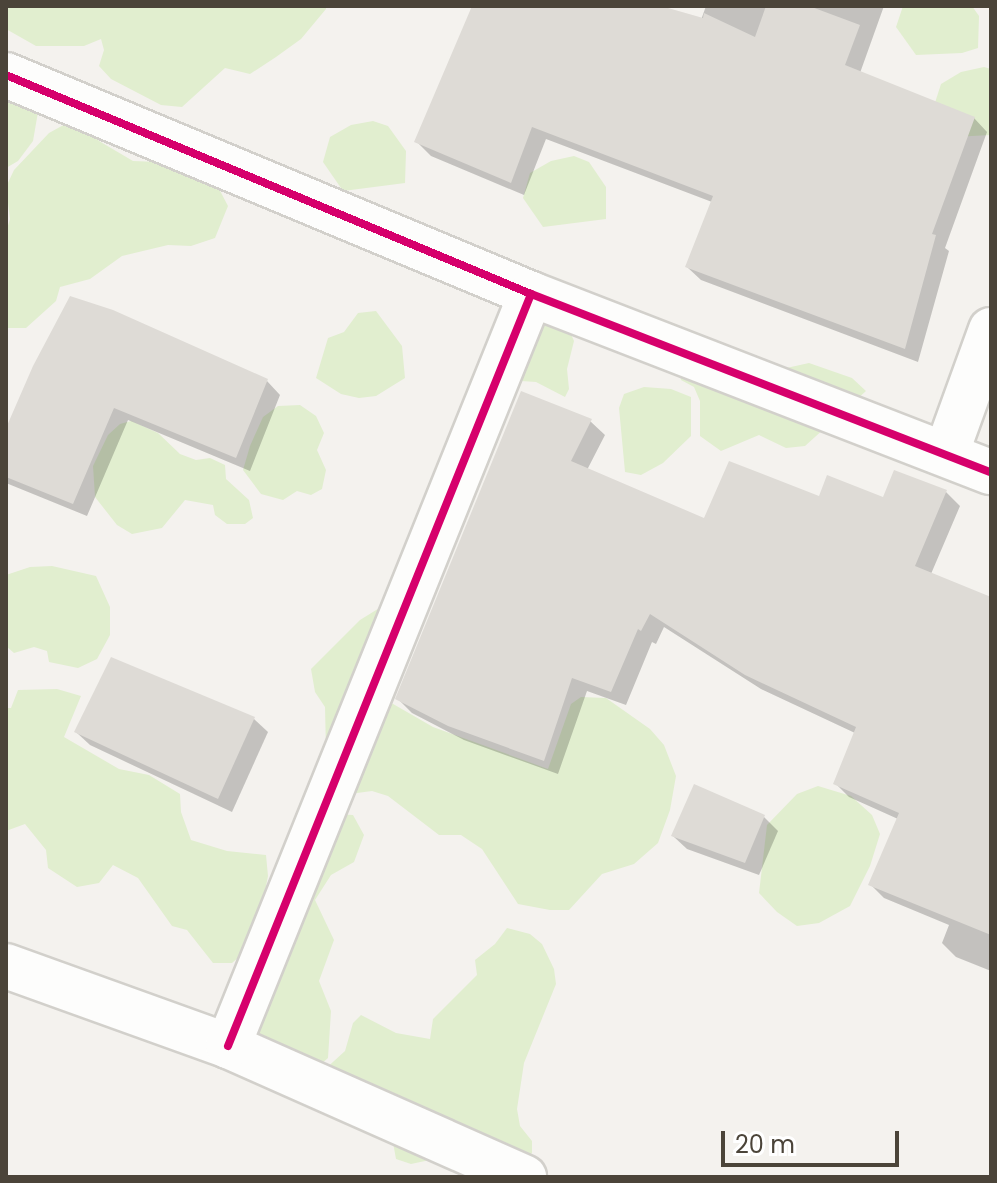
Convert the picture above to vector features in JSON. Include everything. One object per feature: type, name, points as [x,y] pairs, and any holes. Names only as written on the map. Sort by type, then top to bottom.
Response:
[{"type":"street","points":[[6,75],[531,294],[991,472]]},
{"type":"street","points":[[228,1046],[531,294]]},
{"type":"street","points":[[946,454],[991,330]]},
{"type":"street","points":[[6,966],[228,1046],[524,1177]]},
{"type":"green space","points":[[6,6],[326,6],[326,9],[301,39],[276,57],[250,74],[225,68],[182,107],[161,105],[111,79],[99,66],[104,50],[101,39],[84,46],[36,46],[6,29]]},
{"type":"green space","points":[[903,6],[972,6],[979,16],[978,48],[962,53],[916,55],[896,27]]},
{"type":"green space","points":[[984,67],[991,69],[991,135],[953,137],[933,109],[941,84],[961,72]]},
{"type":"green space","points":[[6,97],[38,112],[33,141],[18,161],[6,168]]},
{"type":"green space","points":[[373,121],[388,126],[406,151],[405,183],[343,191],[323,162],[330,137],[351,125]]},
{"type":"green space","points":[[69,122],[88,127],[99,141],[133,161],[158,162],[217,185],[228,206],[215,238],[191,246],[168,245],[122,256],[90,279],[60,287],[56,301],[26,328],[6,328],[6,232],[10,219],[6,187],[14,170],[49,133]]},
{"type":"green space","points":[[574,156],[589,162],[606,187],[606,219],[543,227],[523,198],[530,173],[551,161]]},
{"type":"green space","points":[[376,311],[402,346],[405,378],[376,396],[359,398],[341,394],[316,378],[328,338],[344,332],[358,313]]},
{"type":"green space","points":[[535,321],[550,321],[570,332],[574,341],[567,369],[569,389],[565,397],[536,382],[521,381],[511,368]]},
{"type":"green space","points":[[809,363],[852,378],[866,391],[805,446],[786,448],[759,435],[721,451],[700,436],[700,401],[694,387],[681,380],[679,369],[782,369]]},
{"type":"green space","points":[[644,387],[671,389],[691,397],[691,436],[663,463],[641,475],[625,472],[619,408],[624,394]]},
{"type":"green space","points":[[300,405],[316,416],[324,433],[317,450],[326,470],[322,489],[311,495],[297,491],[283,500],[261,494],[243,470],[250,446],[263,417],[278,406]]},
{"type":"green space","points":[[131,421],[158,433],[180,454],[196,460],[210,458],[225,465],[226,479],[249,500],[253,518],[245,524],[227,524],[215,515],[213,505],[185,500],[162,528],[132,534],[117,525],[95,497],[93,466],[108,435],[120,424]]},
{"type":"green space","points":[[52,566],[96,576],[110,607],[110,635],[97,659],[78,668],[49,662],[47,651],[34,647],[14,653],[6,646],[6,575],[30,567]]},
{"type":"green space","points":[[381,607],[381,697],[433,727],[548,769],[571,704],[581,697],[606,698],[650,729],[664,745],[676,776],[670,810],[658,843],[634,864],[602,874],[569,910],[550,910],[518,904],[482,849],[461,835],[439,835],[388,796],[372,791],[342,795],[326,751],[325,707],[315,692],[311,669],[360,620]]},
{"type":"green space","points":[[57,689],[81,696],[64,737],[119,769],[149,775],[180,794],[181,812],[191,840],[227,851],[266,855],[268,876],[259,921],[246,951],[232,963],[213,963],[187,930],[172,926],[138,878],[113,865],[99,883],[77,887],[48,868],[46,850],[25,824],[6,831],[6,708],[11,708],[18,690]]},
{"type":"green space","points":[[818,786],[851,796],[872,815],[880,834],[870,866],[850,906],[819,923],[797,926],[777,912],[759,893],[767,825],[797,794]]},
{"type":"green space","points":[[318,813],[353,815],[364,835],[354,862],[331,875],[315,900],[334,940],[319,981],[331,1011],[328,1058],[312,1072],[251,1080],[244,976]]},
{"type":"green space","points":[[507,928],[530,934],[542,944],[554,969],[556,984],[524,1063],[517,1109],[520,1126],[532,1141],[532,1153],[521,1162],[439,1158],[411,1164],[396,1159],[392,1137],[322,1072],[345,1051],[353,1023],[361,1015],[396,1033],[430,1039],[433,1019],[477,975],[475,960],[495,944]]},
{"type":"building","points":[[472,6],[661,6],[703,18],[704,13],[755,37],[766,6],[809,6],[860,25],[845,65],[975,117],[932,234],[936,235],[905,349],[685,267],[713,196],[532,127],[511,183],[414,142]]},
{"type":"building","points":[[70,296],[113,310],[268,379],[236,458],[114,408],[73,504],[6,477],[6,428],[33,366]]},
{"type":"building","points":[[521,391],[592,419],[571,461],[704,518],[729,461],[819,496],[827,475],[883,497],[894,470],[947,490],[915,566],[991,597],[991,935],[868,885],[899,813],[833,784],[856,727],[745,675],[650,614],[641,631],[638,629],[611,692],[572,678],[544,761],[448,726],[395,699]]},
{"type":"building","points":[[111,657],[255,717],[218,799],[74,732]]},
{"type":"building","points":[[694,784],[765,815],[745,863],[671,836]]},
{"type":"cycle path","points":[[6,75],[531,294],[991,472]]},
{"type":"cycle path","points":[[228,1046],[531,294]]}]
